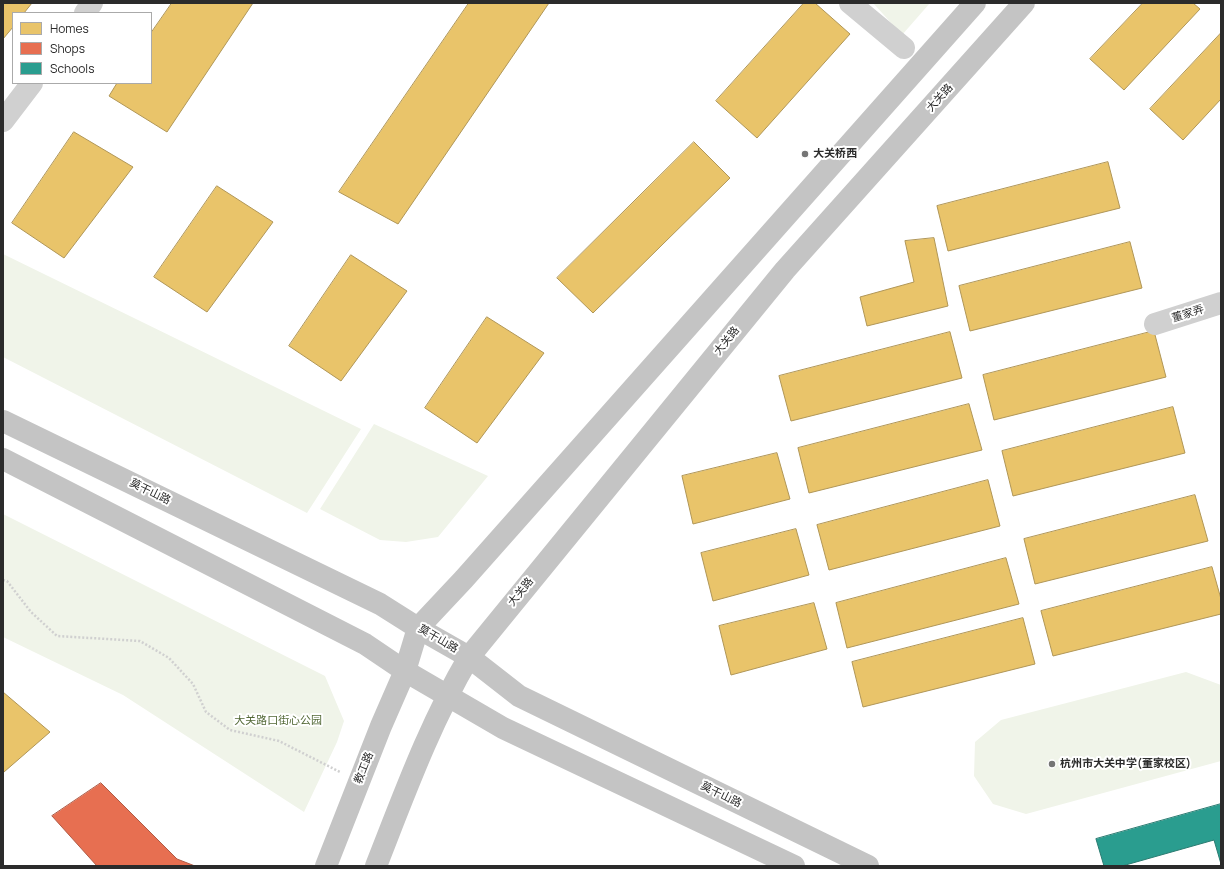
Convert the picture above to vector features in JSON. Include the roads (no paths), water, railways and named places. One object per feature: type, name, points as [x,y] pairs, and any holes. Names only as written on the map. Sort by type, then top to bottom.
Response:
[{"type":"main road","points":[[405,671],[418,628],[464,579],[975,3]]},
{"type":"main road","name":"大关路","points":[[447,694],[469,657],[785,270],[1024,3]]},
{"type":"main road","name":"莫干山路","points":[[3,421],[380,604],[469,657],[519,696],[868,866]]},
{"type":"main road","points":[[3,459],[365,644],[405,671],[447,694],[503,728],[794,866]]},
{"type":"main road","name":"教工路","points":[[326,866],[359,781],[405,671]]},
{"type":"main road","points":[[376,866],[426,740],[447,694]]},
{"type":"street","points":[[86,12],[92,3]]},
{"type":"street","points":[[850,3],[904,48]]},
{"type":"street","points":[[3,121],[31,84]]},
{"type":"street","name":"董家弄","points":[[1155,324],[1221,304]]},
{"type":"place","name":"大关桥西","points":[[805,154]]},
{"type":"place","name":"杭州市大关中学(董家校区)","points":[[1052,764]]},
{"type":"park label","name":"大关路口街心公园","points":[[278,721]]}]
